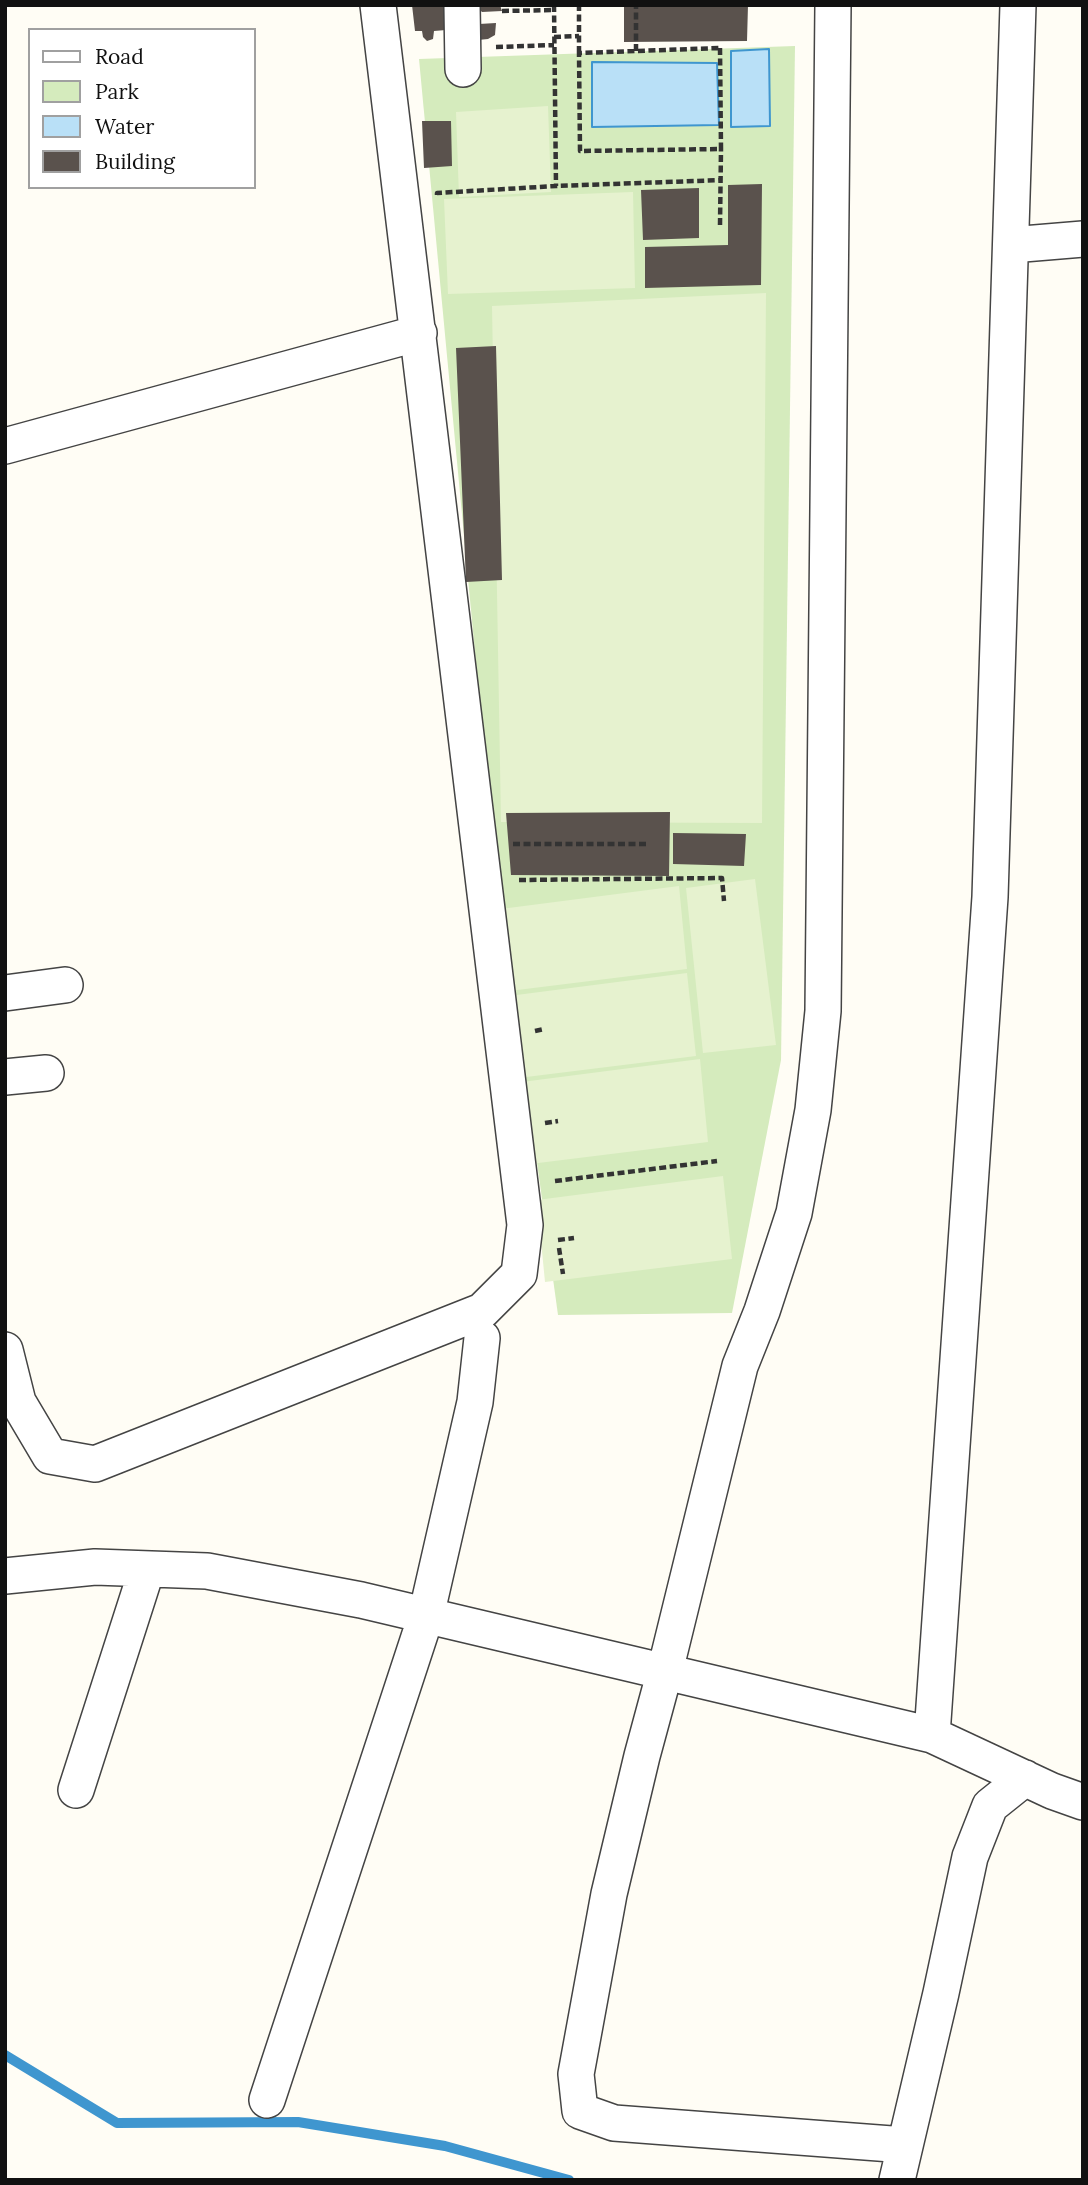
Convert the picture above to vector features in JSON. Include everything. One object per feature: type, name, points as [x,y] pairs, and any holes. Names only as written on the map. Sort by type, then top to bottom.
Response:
[{"type":"street","points":[[5,1350],[18,1402],[50,1456],[95,1464],[482,1311],[519,1274],[525,1225],[378,5]]},
{"type":"street","points":[[463,5],[463,69]]},
{"type":"street","points":[[833,5],[823,1011],[813,1110],[794,1213],[762,1311],[740,1366],[642,1756],[609,1894],[576,2074],[580,2110],[614,2123],[905,2145]]},
{"type":"street","points":[[932,1735],[990,897],[1018,5]]},
{"type":"street","points":[[1011,246],[1083,239]]},
{"type":"street","points":[[5,446],[419,333]]},
{"type":"street","points":[[5,993],[65,985]]},
{"type":"street","points":[[5,1077],[46,1073]]},
{"type":"street","points":[[267,2100],[426,1616],[475,1402],[482,1338]]},
{"type":"street","points":[[5,1576],[95,1567],[207,1571],[361,1600],[932,1735],[1083,1802]]},
{"type":"street","points":[[76,1790],[147,1569]]},
{"type":"street","points":[[897,2180],[971,1857],[990,1806],[1025,1778]]},
{"type":"path","points":[[579,5],[580,151],[721,149]]},
{"type":"path","points":[[636,5],[636,51]]},
{"type":"path","points":[[502,11],[554,7],[556,186]]},
{"type":"path","points":[[554,37],[579,36]]},
{"type":"path","points":[[579,53],[720,48],[720,225]]},
{"type":"path","points":[[439,206],[437,192],[722,180]]},
{"type":"path","points":[[512,844],[649,844]]},
{"type":"path","points":[[517,880],[722,878],[724,901]]},
{"type":"path","points":[[549,1182],[717,1161]]},
{"type":"path","points":[[558,1240],[574,1238]]},
{"type":"green space","points":[[795,46],[781,1060],[732,1313],[558,1315],[493,843],[419,59]]},
{"type":"green space","points":[[548,106],[551,192],[459,197],[456,112]]},
{"type":"green space","points":[[633,192],[635,288],[448,294],[444,199]]},
{"type":"green space","points":[[766,293],[762,823],[501,822],[492,306]]},
{"type":"green space","points":[[755,879],[776,1045],[703,1053],[686,888]]},
{"type":"green space","points":[[679,886],[687,969],[501,992],[493,910]]},
{"type":"green space","points":[[687,973],[696,1056],[510,1079],[501,997]]},
{"type":"green space","points":[[700,1059],[708,1142],[522,1165],[514,1083]]},
{"type":"green space","points":[[723,1176],[732,1259],[545,1282],[537,1200]]},
{"type":"water","points":[[769,49],[770,126],[731,127],[731,51]]},
{"type":"water","points":[[592,62],[717,63],[719,125],[592,127]]},
{"type":"building","points":[[412,5],[500,5],[502,11],[482,12],[478,8],[479,24],[496,23],[495,35],[488,39],[478,40],[446,30],[434,31],[433,39],[427,41],[422,31],[415,31]]},
{"type":"building","points":[[624,5],[748,5],[747,41],[624,42]]},
{"type":"building","points":[[422,121],[451,121],[452,166],[424,168]]},
{"type":"building","points":[[762,184],[761,285],[645,288],[645,247],[728,245],[728,185]]},
{"type":"building","points":[[699,188],[699,238],[643,240],[641,190]]},
{"type":"building","points":[[496,346],[502,580],[466,582],[456,348]]},
{"type":"building","points":[[670,812],[669,876],[511,875],[506,813]]},
{"type":"building","points":[[673,833],[746,834],[744,866],[673,864]]},
{"type":"waterway","points":[[5,2055],[117,2123],[298,2122],[445,2146],[569,2180]]}]
